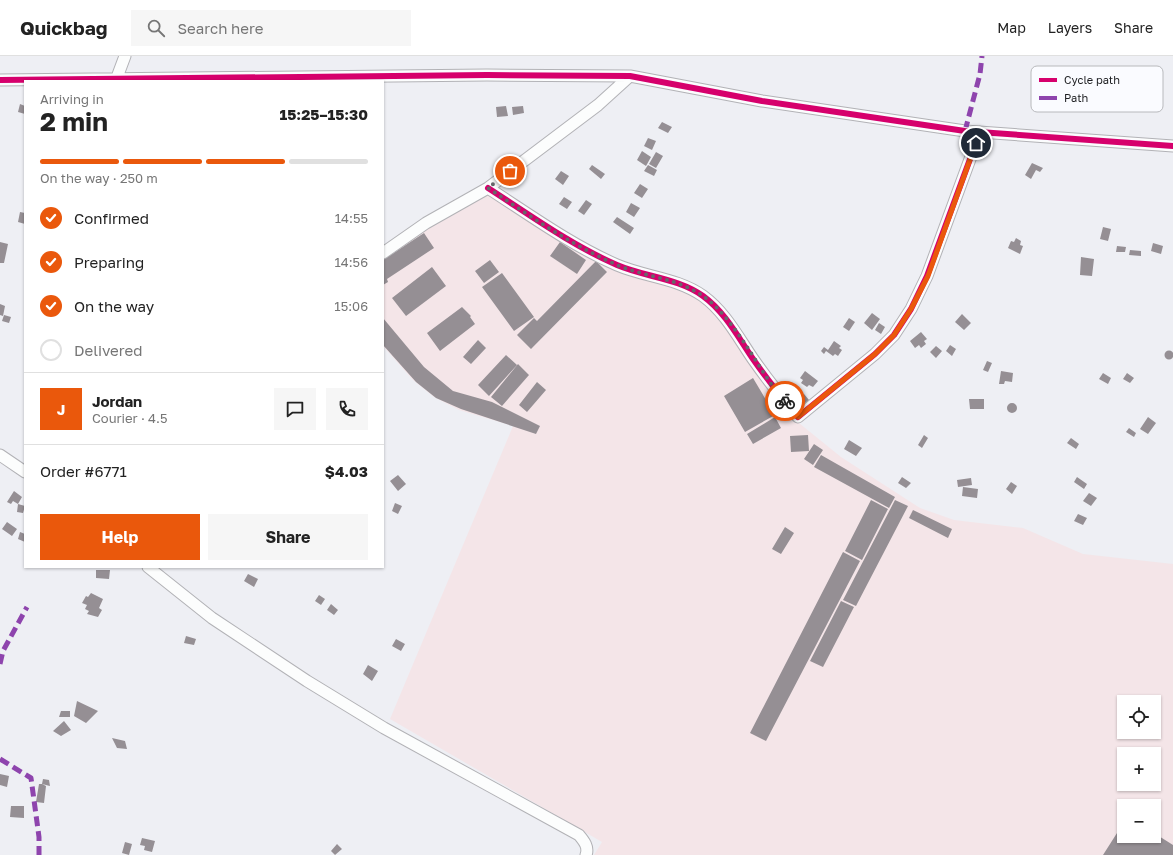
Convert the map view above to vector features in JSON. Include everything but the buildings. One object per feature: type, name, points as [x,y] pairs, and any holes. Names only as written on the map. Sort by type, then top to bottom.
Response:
[{"type":"street","points":[[116,80],[125,56]]},
{"type":"street","points":[[0,80],[116,80],[487,74],[630,76],[762,101],[980,132],[1173,146]]},
{"type":"street","points":[[384,252],[426,223],[488,188],[598,105],[630,76]]},
{"type":"street","points":[[488,188],[564,238],[592,254],[620,266],[680,284],[702,295],[716,307],[731,325],[776,391],[798,417],[875,354],[894,335],[911,309],[928,276],[980,132]]},
{"type":"street","points":[[0,455],[24,471]]},
{"type":"street","points":[[149,568],[212,618],[313,685],[384,728],[580,835],[585,843],[587,852],[586,855]]},
{"type":"shaded area","points":[[486,191],[569,247],[594,261],[662,284],[692,296],[707,306],[717,316],[767,387],[794,419],[841,457],[920,508],[954,520],[1023,528],[1083,554],[1173,564],[1173,855],[594,855],[602,842],[390,719],[513,426],[459,410],[434,397],[413,380],[384,347],[384,256]]},
{"type":"marked path","points":[[965,131],[980,74],[982,56]]},
{"type":"marked path","points":[[0,664],[3,651],[27,607]]},
{"type":"marked path","points":[[0,759],[31,778],[39,837],[39,855]]},
{"type":"cycle path","points":[[0,80],[487,75],[630,76],[762,101],[965,131],[1173,146]]},
{"type":"cycle path","points":[[488,188],[551,229],[600,257],[628,269],[683,285],[703,296],[725,317],[780,396],[798,417],[875,354],[894,335],[911,309],[927,276],[980,132]]},
{"type":"way so far","points":[[510,171],[488,188],[564,238],[592,254],[620,266],[680,284],[702,295],[716,307],[731,325],[776,391],[785,401]]},
{"type":"route","points":[[785,401],[798,417],[875,354],[894,335],[911,309],[928,276],[976,143]]}]
